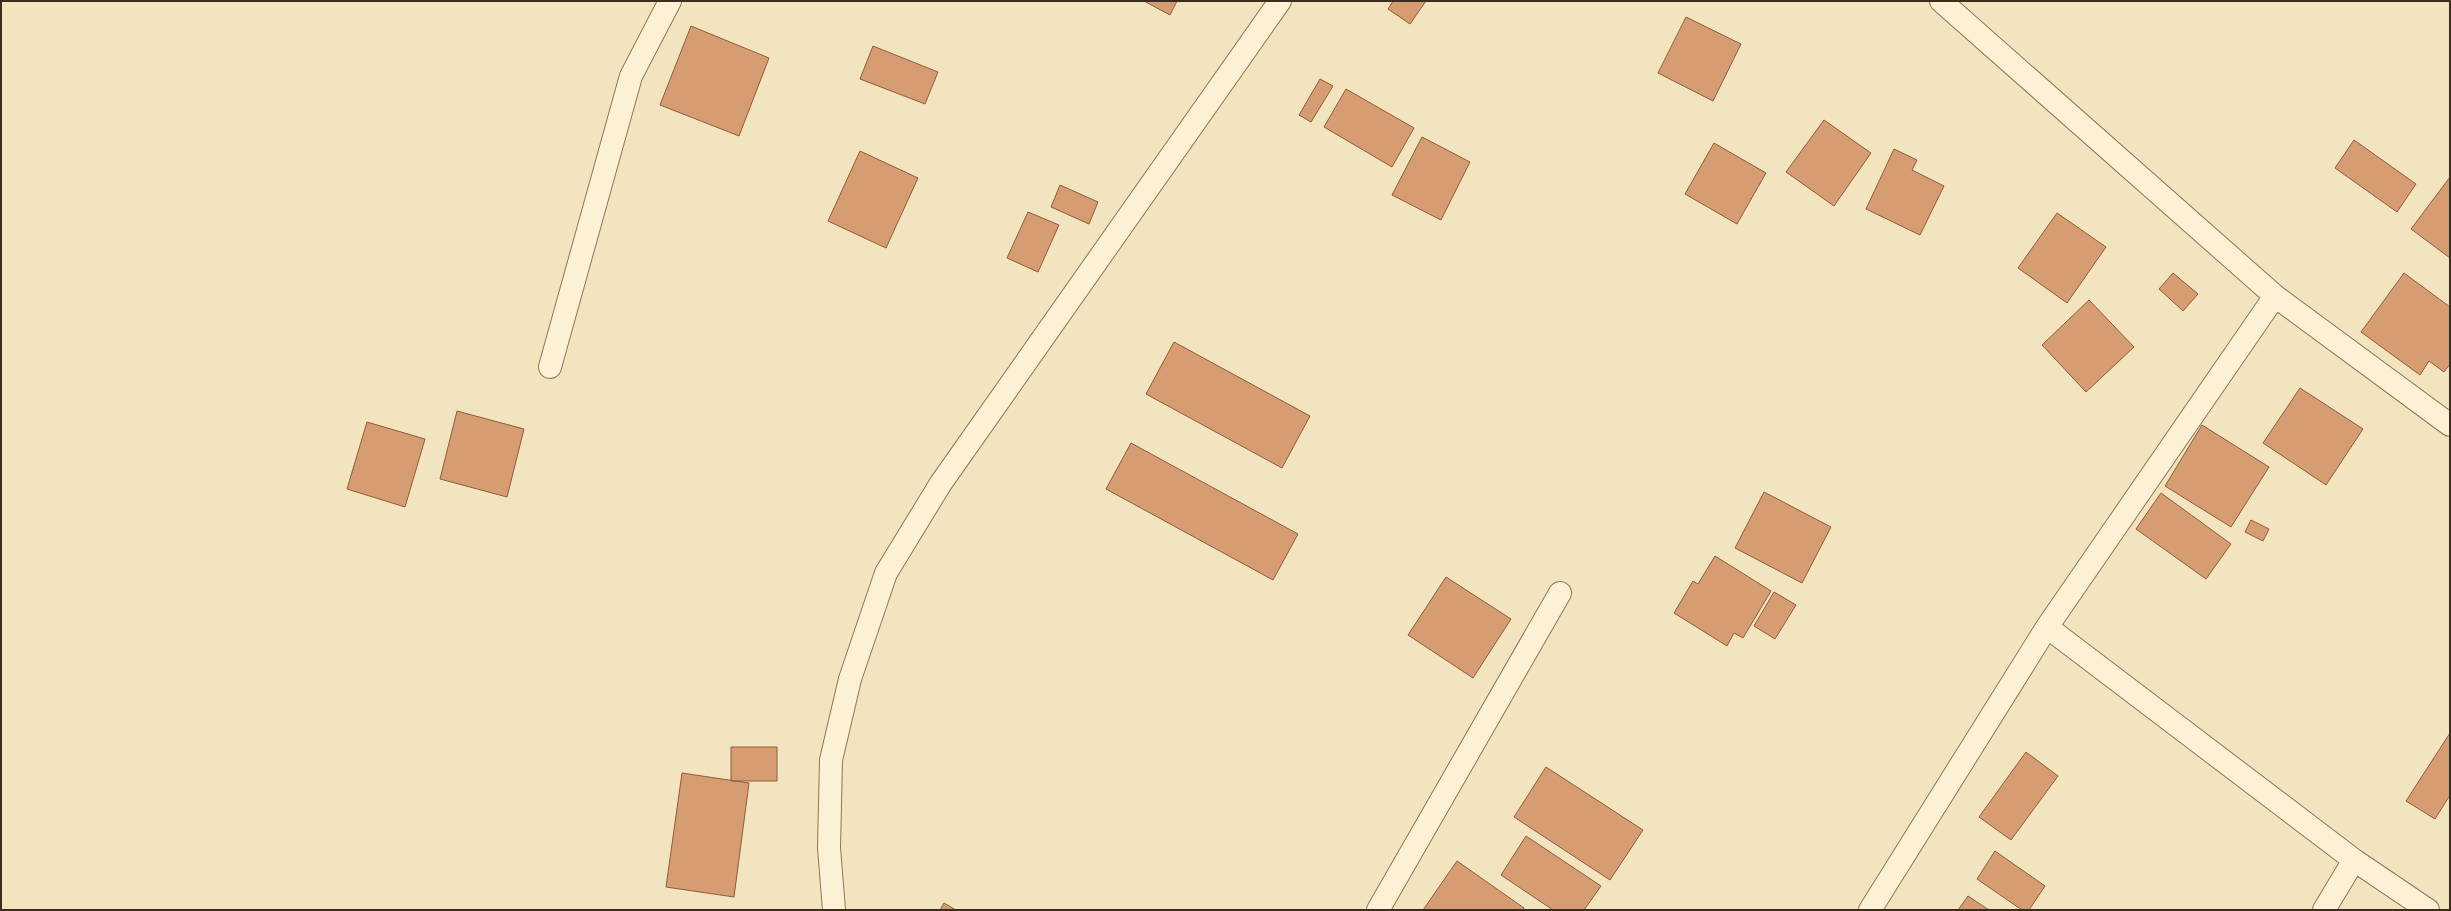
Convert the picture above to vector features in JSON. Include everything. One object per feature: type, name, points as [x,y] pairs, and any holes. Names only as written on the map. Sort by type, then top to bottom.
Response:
[{"type":"street","points":[[550,367],[631,76],[670,1]]},
{"type":"street","points":[[834,910],[829,848],[831,760],[850,679],[886,573],[941,483],[1280,1]]},
{"type":"street","points":[[1941,1],[2275,296],[2450,425]]},
{"type":"street","points":[[1870,910],[2047,627],[2275,296]]},
{"type":"street","points":[[1378,910],[1560,593]]},
{"type":"street","points":[[2047,627],[2354,860],[2428,910]]},
{"type":"street","points":[[2324,910],[2354,860]]},
{"type":"building","points":[[1144,1],[1177,1],[1170,15]]},
{"type":"building","points":[[1393,1],[1426,1],[1410,24],[1388,9]]},
{"type":"building","points":[[1686,17],[1741,44],[1713,101],[1658,73]]},
{"type":"building","points":[[691,26],[769,58],[739,136],[660,105]]},
{"type":"building","points":[[873,46],[938,72],[925,104],[860,79]]},
{"type":"building","points":[[1320,79],[1333,86],[1311,122],[1299,115]]},
{"type":"building","points":[[1346,89],[1414,128],[1392,167],[1324,127]]},
{"type":"building","points":[[1824,120],[1871,153],[1834,206],[1786,172]]},
{"type":"building","points":[[1422,137],[1470,162],[1441,220],[1392,195]]},
{"type":"building","points":[[2354,140],[2416,184],[2397,212],[2335,168]]},
{"type":"building","points":[[1714,143],[1766,173],[1737,224],[1685,194]]},
{"type":"building","points":[[1894,149],[1917,160],[1912,170],[1944,186],[1920,235],[1866,209]]},
{"type":"building","points":[[860,151],[918,178],[886,248],[828,221]]},
{"type":"building","points":[[2450,177],[2450,258],[2411,229]]},
{"type":"building","points":[[1060,185],[1098,202],[1089,224],[1051,207]]},
{"type":"building","points":[[1028,212],[1059,225],[1038,272],[1007,258]]},
{"type":"building","points":[[2057,213],[2106,247],[2067,303],[2018,268]]},
{"type":"building","points":[[2173,273],[2198,294],[2183,311],[2159,289]]},
{"type":"building","points":[[2404,273],[2450,307],[2450,364],[2444,372],[2429,361],[2420,375],[2361,332]]},
{"type":"building","points":[[2089,300],[2134,347],[2086,392],[2042,345]]},
{"type":"building","points":[[1174,342],[1310,416],[1282,468],[1146,394]]},
{"type":"building","points":[[2300,388],[2363,429],[2326,485],[2263,443]]},
{"type":"building","points":[[457,411],[524,429],[507,497],[440,479]]},
{"type":"building","points":[[367,422],[425,439],[405,507],[347,489]]},
{"type":"building","points":[[2202,425],[2269,467],[2231,527],[2165,486]]},
{"type":"building","points":[[1131,443],[1298,534],[1273,580],[1106,489]]},
{"type":"building","points":[[1764,492],[1831,527],[1802,583],[1735,548]]},
{"type":"building","points":[[2161,493],[2231,544],[2206,579],[2136,529]]},
{"type":"building","points":[[2251,520],[2269,529],[2263,541],[2245,532]]},
{"type":"building","points":[[1715,556],[1771,591],[1743,638],[1734,633],[1727,646],[1674,613],[1693,581],[1698,584]]},
{"type":"building","points":[[1446,577],[1511,619],[1473,678],[1408,635]]},
{"type":"building","points":[[1774,592],[1796,605],[1775,639],[1754,626]]},
{"type":"building","points":[[2450,733],[2450,795],[2435,819],[2406,801]]},
{"type":"building","points":[[731,747],[777,747],[777,781],[731,781]]},
{"type":"building","points":[[2026,752],[2058,776],[2011,840],[1979,817]]},
{"type":"building","points":[[1546,767],[1643,830],[1610,880],[1514,817]]},
{"type":"building","points":[[682,773],[749,783],[734,897],[666,887]]},
{"type":"building","points":[[1526,836],[1601,886],[1584,910],[1553,910],[1501,875]]},
{"type":"building","points":[[1995,851],[2045,886],[2029,910],[2022,910],[1977,879]]},
{"type":"building","points":[[1457,861],[1524,908],[1523,910],[1423,910]]},
{"type":"building","points":[[1968,896],[1989,910],[1958,910]]},
{"type":"building","points":[[944,903],[956,910],[940,910]]}]
